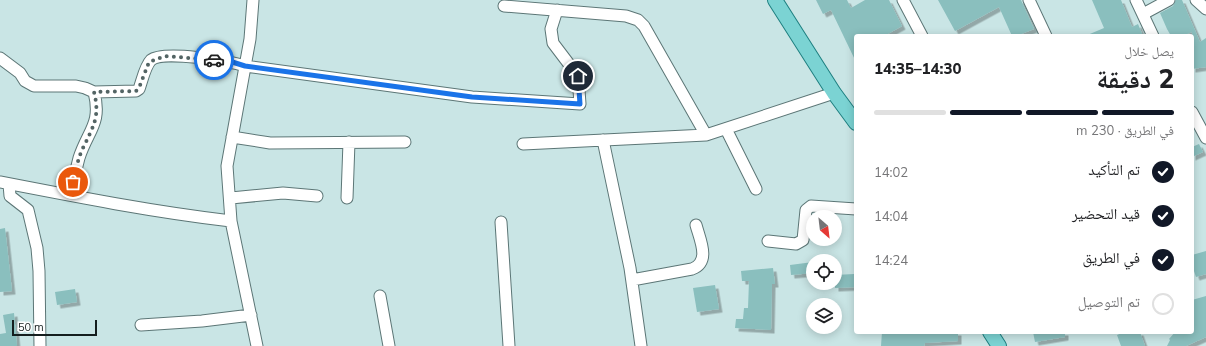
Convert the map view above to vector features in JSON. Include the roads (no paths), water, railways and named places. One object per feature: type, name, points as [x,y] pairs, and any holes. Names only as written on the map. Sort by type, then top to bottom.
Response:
[{"type":"main road","points":[[776,0],[834,94],[854,121]]},
{"type":"main road","points":[[991,334],[999,346]]},
{"type":"street","points":[[253,0],[245,66],[227,166],[231,198],[231,221],[257,346]]},
{"type":"street","points":[[903,0],[921,34]]},
{"type":"street","points":[[1029,0],[1045,34]]},
{"type":"street","points":[[1136,0],[1152,34]]},
{"type":"street","points":[[1143,14],[1169,0]]},
{"type":"street","points":[[1196,0],[1206,9]]},
{"type":"street","points":[[504,6],[601,13],[626,16],[638,20],[644,26],[706,135]]},
{"type":"street","points":[[0,58],[20,73],[25,81],[34,86],[76,86],[94,92],[136,91],[139,88],[149,62],[165,56],[229,61],[245,66],[472,97],[580,104],[578,76],[553,43],[551,29],[557,10]]},
{"type":"street","points":[[70,194],[79,158],[97,118],[97,105],[94,92]]},
{"type":"street","points":[[523,144],[706,135],[834,94]]},
{"type":"street","points":[[1194,116],[1206,138]]},
{"type":"street","points":[[726,129],[756,189]]},
{"type":"street","points":[[232,137],[270,143],[405,142]]},
{"type":"street","points":[[603,140],[632,280],[641,346]]},
{"type":"street","points":[[347,198],[349,142]]},
{"type":"street","points":[[5,183],[185,216],[231,221]]},
{"type":"street","points":[[5,183],[10,196],[28,210],[37,248],[39,271],[40,346]]},
{"type":"street","points":[[231,198],[283,193],[317,196]]},
{"type":"street","points":[[768,241],[796,244],[803,240],[806,210],[811,206],[854,209]]},
{"type":"street","points":[[501,222],[510,346]]},
{"type":"street","points":[[632,280],[692,269],[700,265],[703,261],[703,252],[696,225]]},
{"type":"street","points":[[380,296],[389,346]]},
{"type":"street","points":[[141,325],[202,321],[251,315]]}]
